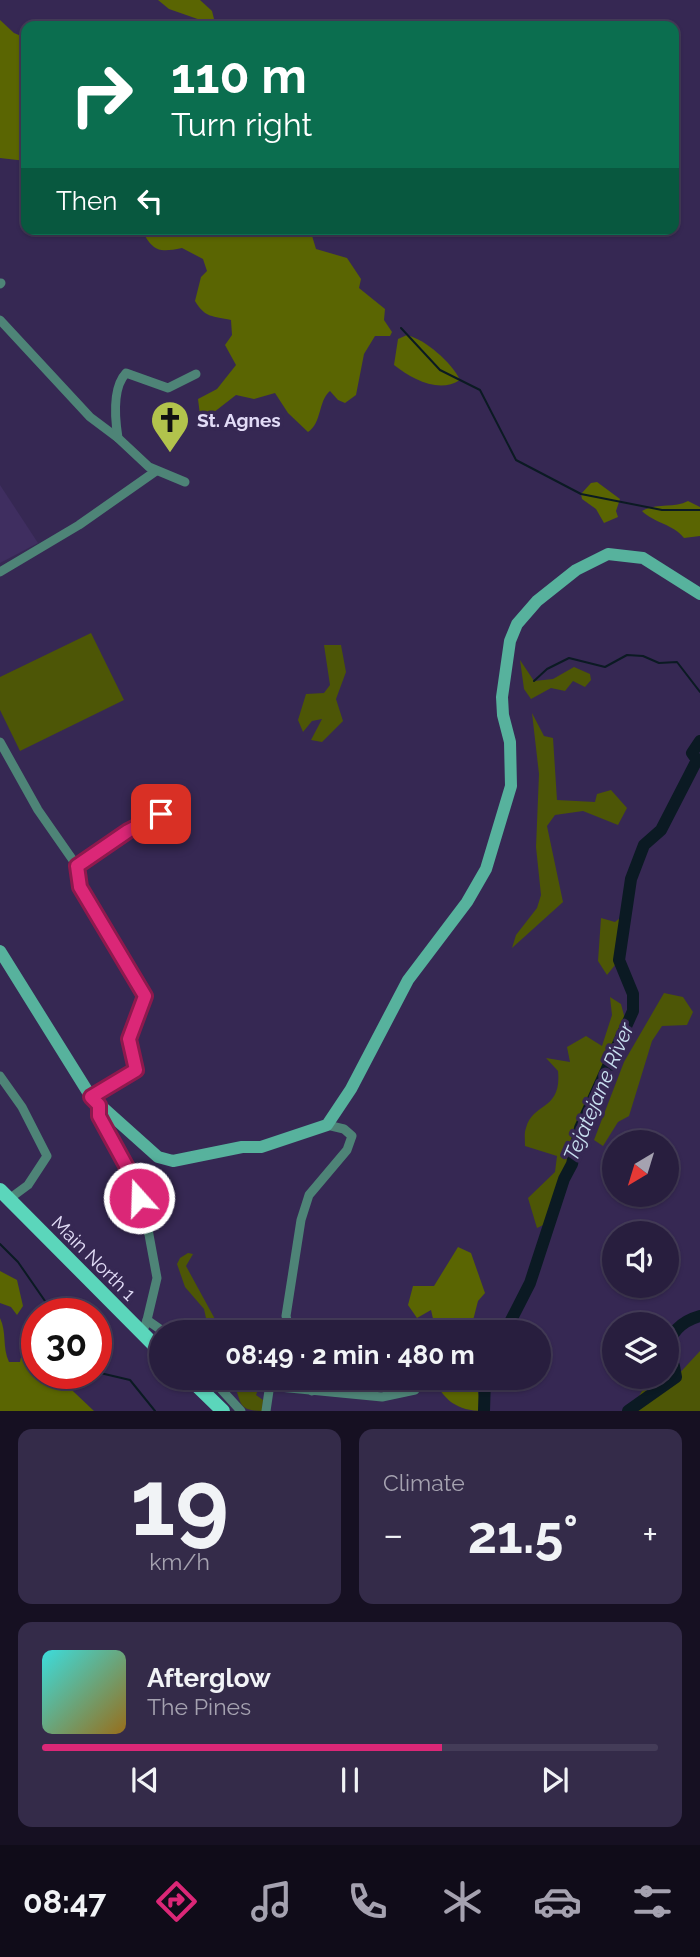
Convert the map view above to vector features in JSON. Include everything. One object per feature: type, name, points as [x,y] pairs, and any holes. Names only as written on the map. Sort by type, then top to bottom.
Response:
[{"type":"main road","name":"Main North 1","points":[[4,1195],[149,1335]]},
{"type":"main road","points":[[201,1390],[223,1411]]},
{"type":"street","points":[[0,320],[90,417],[156,471],[185,482]]},
{"type":"street","points":[[118,438],[116,402],[123,375],[130,373],[168,388],[196,374]]},
{"type":"street","points":[[0,572],[79,525],[156,471]]},
{"type":"street","points":[[327,1125],[351,1089],[408,980],[467,902],[486,869],[511,786],[510,742],[503,715],[502,697],[510,640],[517,624],[537,601],[576,570],[608,554],[643,558],[700,594]]},
{"type":"street","points":[[0,742],[38,810],[77,866],[80,887],[145,996],[129,1039],[136,1070],[95,1101]]},
{"type":"street","points":[[77,866],[128,831],[161,814]]},
{"type":"street","points":[[0,951],[95,1101],[165,1161],[242,1147],[261,1147],[327,1125],[344,1129],[352,1136],[347,1150],[309,1195],[289,1277],[285,1320]]},
{"type":"street","points":[[0,1076],[22,1107],[47,1156],[28,1185],[4,1195]]},
{"type":"street","points":[[95,1101],[99,1116],[135,1182],[145,1213],[157,1278],[143,1326],[149,1328]]},
{"type":"street","points":[[286,1316],[287,1320]]},
{"type":"street","points":[[221,1390],[241,1411]]},
{"type":"street","points":[[266,1411],[269,1390]]},
{"type":"street","points":[[308,1390],[383,1397],[415,1390]]},
{"type":"shaded area","points":[[0,485],[38,543],[0,563]]},
{"type":"green space","points":[[158,0],[200,0],[212,11],[214,19],[203,21],[169,9]]},
{"type":"green space","points":[[0,20],[21,36],[21,160],[0,158]]},
{"type":"green space","points":[[145,235],[312,235],[316,249],[347,258],[361,279],[359,288],[385,309],[384,320],[392,332],[390,336],[375,336],[364,354],[356,395],[345,403],[330,391],[323,400],[316,423],[308,432],[288,413],[275,393],[254,399],[236,395],[209,416],[200,415],[198,399],[217,389],[236,365],[225,345],[232,335],[231,320],[206,313],[195,301],[201,277],[207,271],[203,259],[182,248],[157,249]]},
{"type":"green space","points":[[407,335],[437,353],[451,366],[460,380],[443,386],[426,383],[394,365],[398,339]]},
{"type":"green space","points":[[597,482],[620,499],[616,511],[618,517],[604,523],[596,509],[582,499],[581,494],[591,483]]},
{"type":"green space","points":[[688,501],[700,507],[700,536],[684,538],[642,511],[648,508]]},
{"type":"green space","points":[[91,633],[124,700],[20,751],[0,710],[0,677]]},
{"type":"green space","points":[[324,645],[341,645],[346,672],[336,699],[343,721],[322,742],[311,740],[322,719],[312,721],[303,732],[298,720],[306,694],[324,693],[330,685]]},
{"type":"green space","points":[[520,660],[534,681],[553,679],[574,667],[590,674],[591,680],[585,687],[573,681],[565,691],[551,688],[531,699],[524,689]]},
{"type":"green space","points":[[532,713],[544,736],[553,738],[557,800],[595,802],[597,794],[611,790],[627,808],[618,825],[583,811],[555,815],[547,826],[563,902],[512,948],[516,935],[537,908],[541,895],[536,847],[539,774]]},
{"type":"green space","points":[[625,914],[619,960],[607,975],[598,961],[601,918],[615,922]]},
{"type":"green space","points":[[664,993],[683,997],[693,1012],[687,1025],[662,1026],[652,1041],[629,1116],[618,1122],[613,1130],[602,1130],[602,1145],[594,1140],[624,1062]]},
{"type":"green space","points":[[610,997],[621,1004],[625,1019],[582,1124],[572,1132],[576,1148],[552,1221],[537,1228],[528,1198],[555,1172],[557,1156],[525,1146],[525,1134],[530,1120],[556,1093],[558,1071],[546,1058],[570,1062],[567,1047],[586,1036],[602,1046],[612,1015]]},
{"type":"green space","points":[[458,1247],[471,1253],[485,1293],[478,1301],[473,1320],[433,1320],[431,1310],[417,1318],[408,1305],[413,1286],[434,1286]]},
{"type":"green space","points":[[188,1253],[193,1254],[186,1266],[215,1320],[206,1320],[204,1309],[185,1287],[177,1264],[180,1258]]},
{"type":"green space","points":[[0,1271],[17,1280],[21,1309],[17,1315],[11,1307],[0,1303]]},
{"type":"green space","points":[[0,1318],[9,1362],[20,1362],[21,1357],[21,1389],[71,1389],[94,1411],[0,1411]]},
{"type":"green space","points":[[700,1351],[700,1411],[623,1411],[634,1405],[643,1389],[679,1389],[679,1374]]},
{"type":"green space","points":[[236,1390],[258,1390],[256,1395],[263,1400],[262,1411],[247,1409]]},
{"type":"green space","points":[[440,1390],[477,1390],[483,1411],[458,1406]]},
{"type":"waterway","points":[[401,328],[440,370],[480,390],[516,460],[581,494],[662,510],[700,510]]},
{"type":"waterway","points":[[534,681],[547,669],[569,658],[605,667],[627,655],[643,656],[659,663],[677,662],[700,692]]},
{"type":"waterway","name":"Tejatejane River","points":[[511,1320],[530,1283],[564,1179],[572,1164],[580,1128],[633,1011],[633,994],[619,960],[631,879],[644,845],[661,830],[697,760],[692,753],[700,741]]},
{"type":"waterway","points":[[0,1244],[18,1262],[43,1298]]},
{"type":"waterway","points":[[679,1327],[700,1316]]},
{"type":"waterway","points":[[112,1376],[130,1380],[155,1411]]},
{"type":"waterway","points":[[628,1411],[659,1389]]},
{"type":"waterway","name":"Tejatejane River","points":[[484,1411],[485,1390]]},
{"type":"place","name":"St. Agnes","points":[[170,454]]},
{"type":"route","points":[[139,1198],[135,1182],[99,1116],[99,1105],[91,1097],[136,1070],[129,1039],[145,996],[86,899],[80,887],[77,866],[128,831],[161,814]]}]
